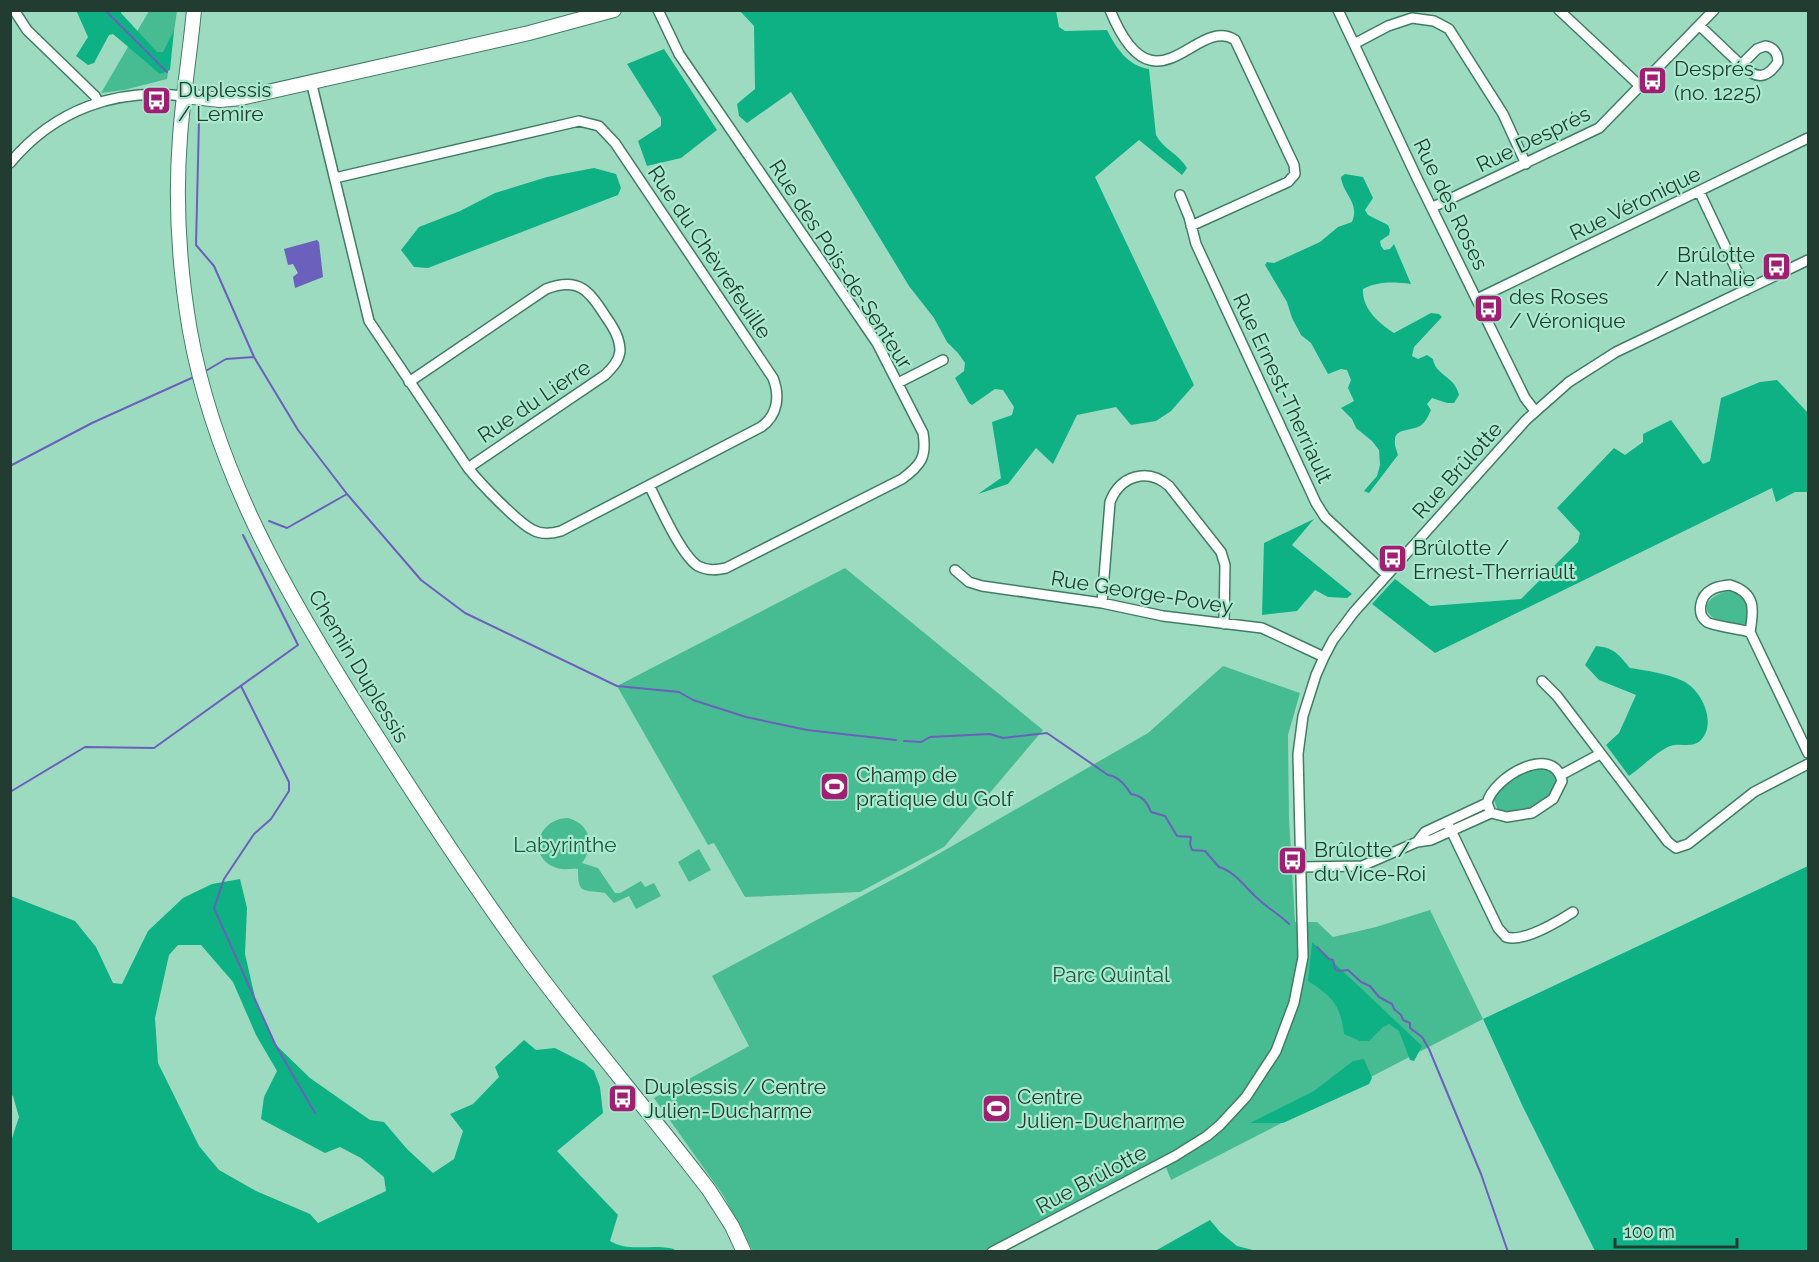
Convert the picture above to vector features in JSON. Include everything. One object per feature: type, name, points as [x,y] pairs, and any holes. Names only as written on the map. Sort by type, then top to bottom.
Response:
[{"type":"street","points":[[14,10],[27,30],[95,96],[98,102]]},
{"type":"street","name":"Chemin Duplessis","points":[[194,10],[178,176],[181,264],[190,328],[200,374],[229,468],[263,543],[326,657],[391,759],[499,920],[591,1042],[709,1190],[732,1226],[744,1251]]},
{"type":"street","points":[[10,163],[28,143],[49,128],[75,111],[98,102],[148,94],[230,100],[529,33],[614,10]]},
{"type":"street","name":"Rue des Pois-de-Senteur","points":[[648,485],[688,558],[704,569],[716,571],[902,479],[917,468],[925,444],[923,433],[877,343],[679,54],[658,10]]},
{"type":"street","points":[[1110,10],[1128,45],[1142,58],[1150,60],[1170,59],[1220,35],[1235,40],[1294,165],[1294,174],[1288,182],[1191,226]]},
{"type":"street","name":"Rue des Roses","points":[[1338,10],[1416,176],[1525,398],[1535,411]]},
{"type":"street","points":[[1559,10],[1641,87]]},
{"type":"street","name":"Rue Després","points":[[1433,207],[1599,128],[1700,26],[1710,12]]},
{"type":"street","points":[[1354,44],[1400,21],[1412,18],[1442,24],[1455,37],[1497,105],[1526,164]]},
{"type":"street","points":[[1700,26],[1741,65]]},
{"type":"street","points":[[311,81],[366,313],[373,329],[468,468]]},
{"type":"street","name":"Rue du Chèvrefeuille","points":[[335,178],[579,121],[598,126],[607,134],[773,378],[777,393],[775,410],[766,423],[561,531],[543,533],[526,526],[480,483],[468,468]]},
{"type":"street","name":"Rue Véronique","points":[[1477,299],[1809,138]]},
{"type":"street","points":[[1699,191],[1746,290]]},
{"type":"street","name":"Rue Ernest-Therriault","points":[[1180,195],[1196,244],[1316,503],[1325,517],[1387,575]]},
{"type":"street","name":"Rue Brûlotte","points":[[992,1251],[1190,1147],[1220,1125],[1246,1097],[1276,1051],[1296,996],[1303,957],[1298,754],[1300,733],[1309,695],[1324,657],[1344,626],[1535,411],[1583,372],[1616,352],[1809,260]]},
{"type":"street","name":"Rue du Lierre","points":[[409,382],[546,289],[567,284],[576,285],[590,293],[619,341],[618,359],[613,367],[605,375],[468,468]]},
{"type":"street","points":[[898,382],[942,360]]},
{"type":"street","points":[[1102,603],[1110,502],[1118,488],[1131,478],[1152,476],[1161,479],[1169,486],[1221,552],[1225,565],[1224,624]]},
{"type":"street","name":"Rue George-Povey","points":[[955,570],[969,582],[982,586],[1102,603],[1143,613],[1268,630],[1324,657]]},
{"type":"street","points":[[1750,632],[1706,622],[1700,611],[1705,594],[1719,587],[1730,585],[1740,588],[1748,595],[1753,606],[1750,632],[1809,753]]},
{"type":"street","points":[[1542,681],[1557,696],[1668,842],[1676,848],[1688,844],[1754,792],[1809,764]]},
{"type":"street","points":[[1561,775],[1600,754]]},
{"type":"street","points":[[1301,867],[1362,866],[1417,842],[1425,832],[1491,813],[1518,817],[1539,810],[1553,799],[1563,781],[1561,775],[1551,766],[1538,764],[1516,771],[1497,784],[1490,794],[1487,803],[1491,813]]},
{"type":"street","points":[[1449,826],[1487,803]]},
{"type":"street","points":[[1449,826],[1498,928],[1506,937],[1518,939],[1555,923],[1573,912]]},
{"type":"green space","points":[[76,10],[121,11],[157,52],[163,52],[174,30],[170,70],[160,74],[113,34],[109,35],[94,63],[88,65],[76,56],[88,37]]},
{"type":"green space","points":[[149,11],[177,11],[167,79],[124,90],[101,93]]},
{"type":"green space","points":[[740,11],[1056,11],[1059,27],[1065,31],[1107,30],[1114,43],[1129,60],[1149,69],[1156,135],[1187,168],[1182,175],[1139,140],[1095,177],[1194,385],[1171,411],[1156,421],[1131,425],[1116,407],[1077,415],[1053,464],[1036,448],[1008,484],[978,494],[1001,478],[992,422],[1012,415],[1014,407],[1003,390],[995,389],[972,405],[969,403],[955,378],[964,371],[965,363],[947,342],[934,318],[909,286],[791,92],[747,123],[739,116],[737,104],[755,89],[754,26]]},
{"type":"green space","points":[[664,49],[717,130],[681,158],[647,166],[638,141],[661,126],[661,118],[627,64]]},
{"type":"green space","points":[[594,168],[616,174],[621,188],[618,195],[428,268],[414,267],[401,250],[419,227],[460,211],[495,193],[547,177]]},
{"type":"green space","points":[[1345,174],[1363,177],[1373,198],[1365,210],[1368,215],[1388,225],[1390,230],[1389,235],[1380,241],[1381,246],[1384,250],[1390,249],[1394,244],[1411,284],[1387,283],[1363,289],[1368,309],[1377,320],[1394,333],[1431,313],[1439,314],[1442,317],[1414,347],[1412,356],[1418,359],[1427,355],[1433,359],[1437,369],[1454,384],[1459,395],[1454,403],[1432,398],[1427,404],[1431,410],[1424,423],[1417,428],[1398,433],[1395,446],[1398,455],[1369,493],[1364,491],[1377,476],[1380,465],[1379,450],[1356,428],[1352,419],[1341,408],[1354,401],[1348,388],[1351,380],[1347,370],[1341,369],[1328,374],[1311,343],[1301,335],[1287,302],[1265,265],[1267,262],[1274,263],[1320,242],[1338,227],[1352,222],[1353,204],[1341,177]]},
{"type":"green space","points":[[1777,380],[1808,413],[1808,492],[1795,492],[1776,502],[1772,488],[1435,653],[1372,604],[1395,579],[1430,606],[1521,599],[1578,542],[1580,533],[1557,508],[1614,448],[1625,455],[1643,442],[1643,434],[1671,420],[1703,464],[1710,461],[1721,398],[1760,382]]},
{"type":"green space","points":[[1314,519],[1292,545],[1352,594],[1347,598],[1328,597],[1315,590],[1297,611],[1262,615],[1264,543]]},
{"type":"green space","name":"Champ de pratique du Golf","points":[[845,568],[1043,730],[944,847],[860,892],[745,897],[714,843],[708,845],[617,686]]},
{"type":"green space","points":[[1730,591],[1740,596],[1746,603],[1747,624],[1717,620],[1707,610],[1712,598]]},
{"type":"green space","points":[[1596,646],[1608,648],[1616,653],[1630,668],[1670,676],[1690,685],[1701,699],[1707,716],[1706,733],[1701,740],[1690,745],[1670,746],[1629,776],[1606,745],[1619,733],[1636,695],[1599,680],[1585,665]]},
{"type":"green space","name":"Parc Quintal","points":[[1223,666],[1300,693],[1288,735],[1289,818],[1295,922],[1317,922],[1333,937],[1376,927],[1430,910],[1483,1019],[1171,1180],[1162,1157],[984,1251],[753,1251],[723,1195],[654,1098],[749,1046],[712,976],[914,868],[1148,733]]},
{"type":"green space","points":[[1534,768],[1555,773],[1558,782],[1552,794],[1534,808],[1511,813],[1498,810],[1493,798],[1500,787],[1510,779]]},
{"type":"green space","name":"Labyrinthe","points":[[568,818],[582,825],[588,836],[589,850],[582,863],[598,868],[615,893],[620,893],[641,881],[645,887],[654,883],[661,896],[636,909],[629,896],[614,903],[605,893],[586,891],[580,887],[578,869],[557,868],[545,861],[538,846],[543,830],[558,820]]},
{"type":"green space","points":[[699,849],[711,870],[689,882],[678,862]]},
{"type":"green space","points":[[1808,866],[1808,1251],[1595,1251],[1523,1107],[1483,1019]]},
{"type":"green space","points":[[240,879],[247,908],[245,954],[257,1006],[275,1044],[310,1078],[370,1120],[384,1122],[407,1149],[433,1173],[454,1159],[463,1131],[450,1114],[473,1104],[499,1077],[495,1067],[524,1040],[536,1050],[555,1048],[584,1063],[594,1071],[600,1087],[603,1113],[557,1151],[618,1215],[610,1241],[618,1245],[665,1247],[675,1251],[11,1251],[11,1141],[19,1117],[13,1096],[10,1094],[11,896],[75,921],[96,947],[113,983],[122,984],[148,931],[183,898],[212,884]],"holes":[[[178,945],[201,945],[233,982],[256,1035],[277,1071],[264,1097],[261,1119],[325,1153],[340,1147],[361,1158],[384,1177],[386,1191],[318,1223],[310,1214],[256,1191],[219,1170],[199,1146],[158,1063],[155,1018],[169,955]]]},
{"type":"green space","points":[[1312,942],[1422,1046],[1414,1061],[1410,1060],[1399,1031],[1389,1024],[1369,1041],[1360,1041],[1344,1034],[1343,1024],[1334,1003],[1308,981]]},
{"type":"green space","points":[[1364,1059],[1372,1078],[1369,1084],[1283,1123],[1250,1123],[1314,1091],[1353,1061]]},
{"type":"green space","points":[[1210,1220],[1237,1246],[1257,1251],[1155,1251]]},
{"type":"shaded area","points":[[317,240],[323,277],[295,288],[293,277],[298,273],[293,264],[288,265],[284,249]]},
{"type":"waterway","points":[[105,10],[167,72]]},
{"type":"waterway","points":[[199,120],[196,245],[214,266],[254,357],[298,430],[347,494],[421,580],[465,613],[617,686],[679,692],[693,700],[746,717],[807,730],[896,740]]},
{"type":"waterway","points":[[204,372],[226,359],[254,357]]},
{"type":"waterway","points":[[10,466],[92,423],[196,376]]},
{"type":"waterway","points":[[269,521],[287,528],[347,494]]},
{"type":"waterway","points":[[10,792],[85,747],[154,748],[298,645],[243,535]]},
{"type":"waterway","points":[[241,686],[289,782],[289,791],[271,819],[254,834],[224,879],[214,908],[275,1044],[315,1113]]},
{"type":"waterway","points":[[904,741],[921,742],[930,737],[990,734],[1003,738],[1047,733],[1108,775],[1118,779],[1131,794],[1144,800],[1151,812],[1165,816],[1177,836],[1191,837],[1192,850],[1205,851],[1219,867],[1234,876],[1289,924]]},
{"type":"waterway","points":[[1317,947],[1333,960],[1335,969],[1348,970],[1361,982],[1370,986],[1379,997],[1392,1004],[1403,1020],[1410,1023],[1410,1028],[1422,1037],[1481,1174],[1508,1252]]},
{"type":"place","name":"Després (no. 1225)","points":[[1653,80]]},
{"type":"place","name":"Duplessis / Lemire","points":[[157,101]]},
{"type":"place","name":"Brûlotte / Nathalie","points":[[1776,266]]},
{"type":"place","name":"des Roses / Véronique","points":[[1488,308]]},
{"type":"place","name":"Brûlotte / Ernest-Therriault","points":[[1392,559]]},
{"type":"place","name":"Champ de pratique du Golf","points":[[835,786]]},
{"type":"place","name":"Brûlotte / du Vice-Roi","points":[[1293,861]]},
{"type":"place","name":"Duplessis / Centre Julien-Ducharme","points":[[623,1098]]},
{"type":"place","name":"Centre Julien-Ducharme","points":[[996,1108]]}]
